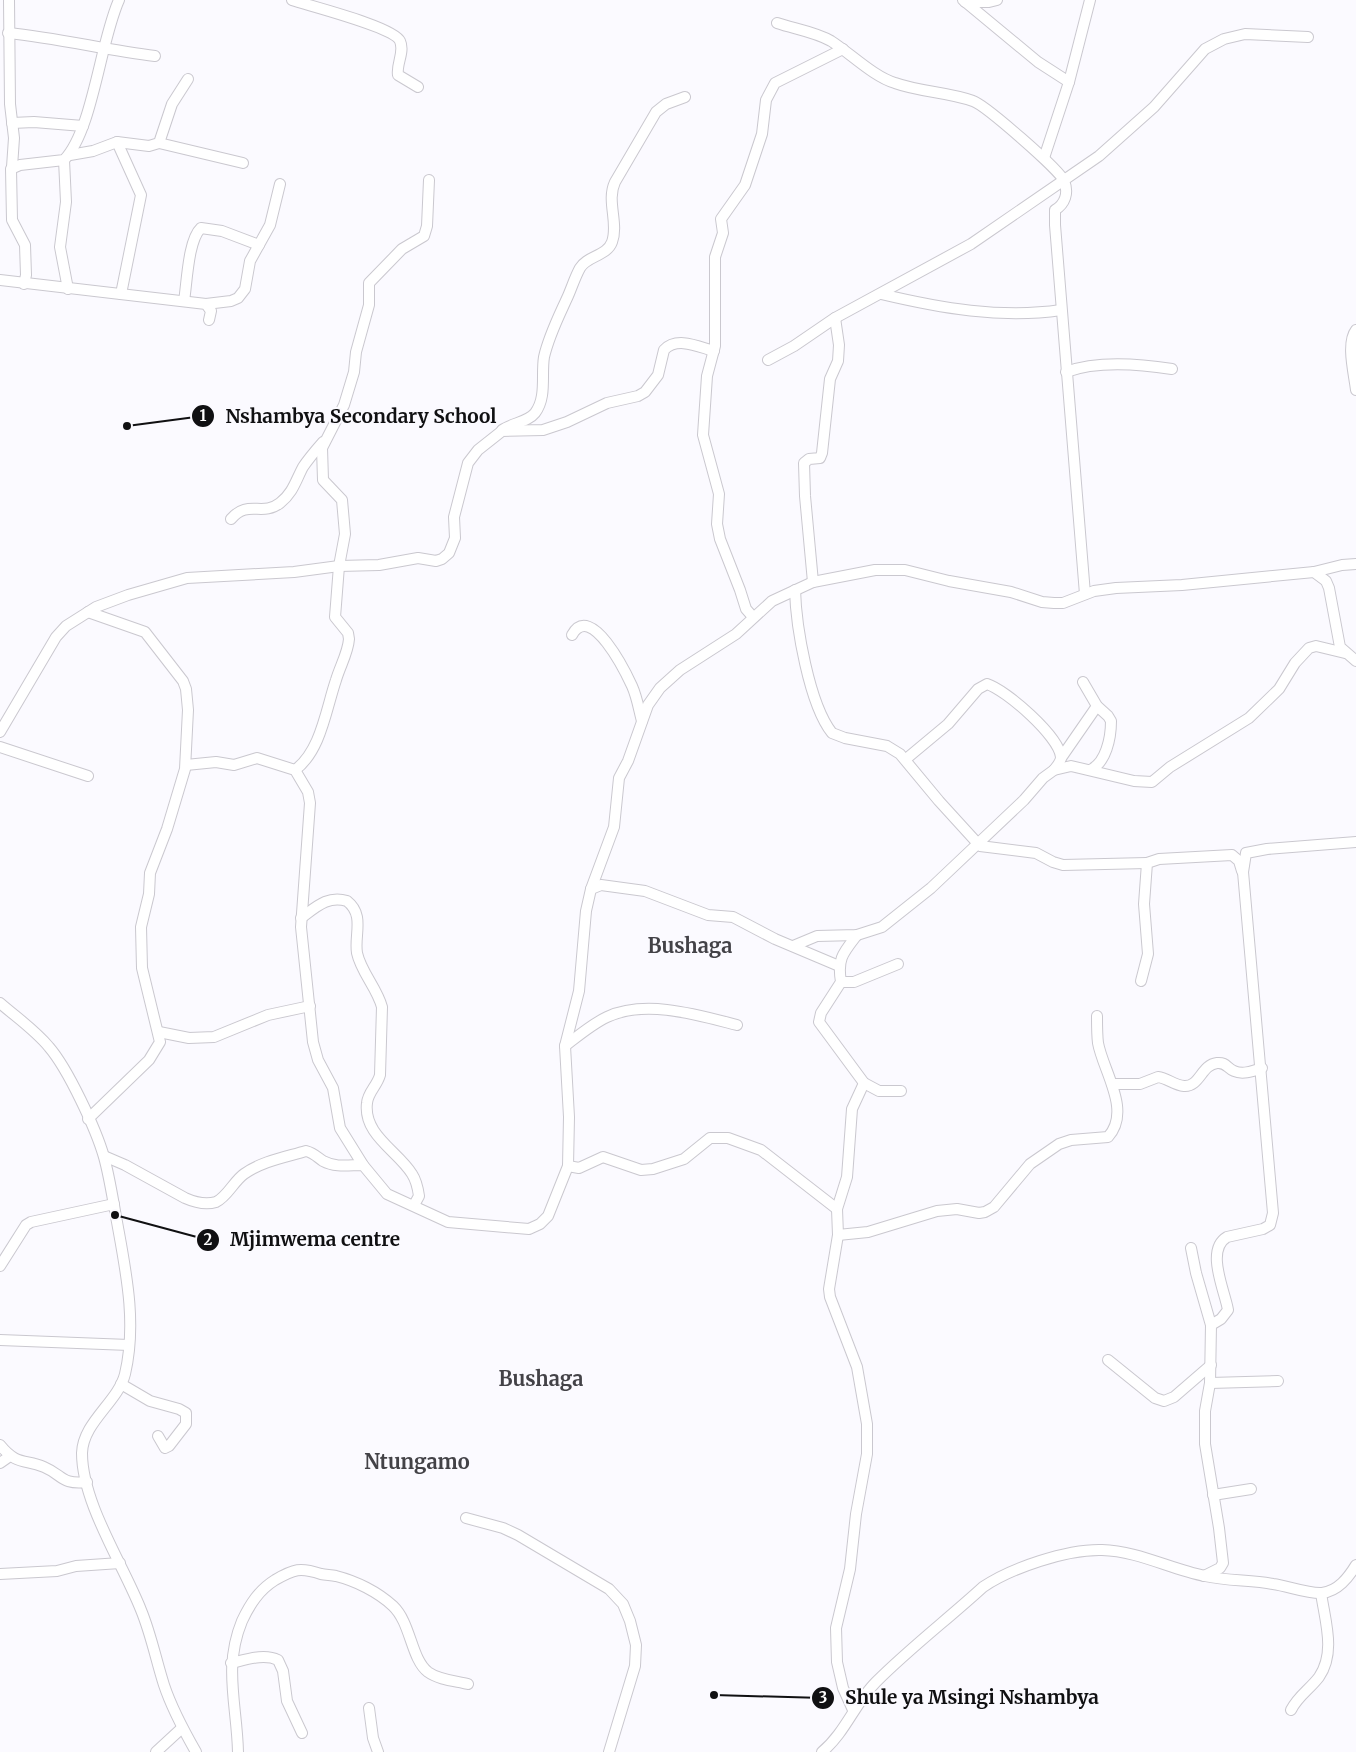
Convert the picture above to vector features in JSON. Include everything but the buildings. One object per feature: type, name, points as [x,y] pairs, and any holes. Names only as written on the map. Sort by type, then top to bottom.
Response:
[{"type":"street","points":[[9,0],[8,33],[14,138],[12,220],[25,245],[26,276],[24,284]]},
{"type":"street","points":[[68,289],[60,247],[66,202],[67,158],[83,126],[119,0]]},
{"type":"street","points":[[292,0],[374,25],[395,35],[400,41],[401,48],[398,75],[418,87]]},
{"type":"street","points":[[964,1],[989,2],[997,0]]},
{"type":"street","points":[[1044,158],[1069,82],[1090,0]]},
{"type":"street","points":[[964,1],[1038,62],[1069,82]]},
{"type":"street","points":[[777,23],[829,40],[894,83],[944,92],[975,101],[986,108],[1044,158],[1064,180],[1065,201],[1056,209],[1054,214],[1085,594]]},
{"type":"street","points":[[8,33],[57,38],[121,53],[155,56]]},
{"type":"street","points":[[768,360],[794,346],[835,318],[971,244],[1099,156],[1154,107],[1205,49],[1224,38],[1246,34],[1308,37]]},
{"type":"street","points":[[753,618],[741,597],[720,539],[717,524],[719,494],[703,435],[707,376],[714,351],[717,284],[715,257],[724,233],[721,219],[742,190],[750,171],[762,134],[766,100],[770,90],[775,83],[842,49]]},
{"type":"street","points":[[159,143],[172,104],[188,79]]},
{"type":"street","points":[[0,732],[56,637],[66,626],[88,612],[128,595],[187,578],[294,572],[339,566],[379,564],[412,558],[442,560],[449,552],[455,538],[454,517],[468,463],[478,450],[510,424],[534,415],[542,400],[544,359],[552,330],[581,266],[590,258],[603,253],[612,242],[614,217],[612,190],[615,182],[656,112],[666,104],[686,97]]},
{"type":"street","points":[[12,123],[34,122],[83,126]]},
{"type":"street","points":[[12,167],[67,158],[117,142],[149,146],[159,143],[243,163]]},
{"type":"street","points":[[117,142],[140,190],[121,294]]},
{"type":"street","points":[[295,770],[306,758],[324,727],[330,697],[348,644],[348,633],[335,617],[339,566],[345,534],[342,500],[323,480],[322,448],[344,405],[354,372],[356,352],[369,305],[370,283],[402,249],[424,236],[427,226],[429,180]]},
{"type":"street","points":[[0,280],[206,304],[231,302],[245,289],[250,261],[270,225],[280,184]]},
{"type":"street","points":[[184,301],[193,244],[201,228],[222,231],[260,245]]},
{"type":"street","points":[[881,294],[931,306],[982,312],[1044,313],[1061,310]]},
{"type":"street","points":[[206,304],[211,311],[209,320]]},
{"type":"street","points":[[813,582],[804,463],[809,459],[820,458],[822,453],[830,379],[838,361],[839,344],[835,318]]},
{"type":"street","points":[[1356,330],[1352,335],[1356,390]]},
{"type":"street","points":[[502,431],[543,430],[567,422],[607,403],[638,396],[645,392],[658,375],[664,350],[674,343],[686,343],[714,351]]},
{"type":"street","points":[[1066,372],[1076,368],[1108,365],[1151,366],[1172,369]]},
{"type":"street","points":[[231,520],[237,512],[246,508],[270,509],[281,502],[295,488],[306,462],[324,442]]},
{"type":"street","points":[[186,765],[216,762],[234,765],[257,758],[295,770],[308,792],[310,803],[301,918],[304,966],[314,1051],[333,1088],[340,1128],[363,1165],[387,1194],[448,1222],[529,1229],[540,1224],[548,1216],[568,1166],[569,1117],[565,1046],[579,991],[586,910],[591,889],[614,827],[619,778],[628,761],[648,704],[660,688],[680,670],[736,634],[772,601],[813,582],[846,574],[892,569],[1011,592],[1042,602],[1063,603],[1085,594],[1116,588],[1182,585],[1314,572],[1342,565],[1356,564]]},
{"type":"street","points":[[1314,572],[1326,581],[1329,588],[1340,647],[1356,661]]},
{"type":"street","points":[[795,590],[803,656],[828,728],[837,736],[887,746],[906,759],[938,802],[977,844],[984,848],[1036,853],[1053,862],[1063,864],[1147,863],[1159,859],[1232,855],[1239,861],[1243,872]]},
{"type":"street","points":[[88,612],[145,632],[153,640],[170,667],[183,681],[186,689],[188,710],[186,765],[167,829],[150,873],[149,894],[141,927],[142,968],[160,1042],[149,1060],[88,1119]]},
{"type":"street","points":[[572,635],[575,631],[584,627],[592,628],[602,635],[633,688],[642,721]]},
{"type":"street","points":[[793,946],[817,936],[857,935],[882,927],[931,888],[1024,800],[1043,778],[1054,770],[1071,766],[1134,781],[1152,782],[1170,767],[1250,718],[1279,688],[1295,663],[1310,648],[1316,646],[1345,653]]},
{"type":"street","points":[[1082,682],[1097,706],[1108,716],[1111,728],[1102,759],[1096,767],[1090,770]]},
{"type":"street","points":[[906,759],[943,728],[978,689],[986,684],[1024,708],[1056,747],[1061,758]]},
{"type":"street","points":[[1054,770],[1097,706]]},
{"type":"street","points":[[0,748],[88,776]]},
{"type":"street","points":[[1211,1325],[1221,1319],[1228,1310],[1217,1270],[1219,1247],[1222,1240],[1263,1229],[1273,1220],[1262,1068],[1243,872],[1244,857],[1249,852],[1356,842]]},
{"type":"street","points":[[1141,982],[1148,954],[1144,904],[1147,863]]},
{"type":"street","points":[[591,889],[601,885],[645,891],[708,915],[733,917],[838,966]]},
{"type":"street","points":[[301,918],[318,905],[330,899],[347,901],[356,912],[359,922],[356,942],[358,958],[380,999],[382,1007],[380,1075],[369,1096],[368,1118],[382,1143],[414,1176],[419,1196],[414,1205]]},
{"type":"street","points":[[857,935],[846,948],[838,966],[842,982],[821,1013],[819,1022],[864,1083],[879,1091],[901,1091]]},
{"type":"street","points":[[842,982],[854,982],[898,964]]},
{"type":"street","points":[[0,1003],[49,1047],[75,1091],[104,1156],[127,1279],[130,1308],[129,1345],[121,1384],[89,1431],[82,1450],[83,1470],[99,1518],[141,1610],[165,1686],[182,1728],[196,1752]]},
{"type":"street","points":[[159,1032],[189,1038],[214,1038],[268,1015],[310,1006]]},
{"type":"street","points":[[565,1046],[596,1023],[619,1012],[665,1011],[737,1025]]},
{"type":"street","points":[[838,1235],[868,1232],[937,1211],[957,1209],[979,1213],[994,1207],[1030,1164],[1059,1144],[1071,1140],[1102,1139],[1111,1134],[1117,1109],[1112,1084],[1098,1043],[1096,1016]]},
{"type":"street","points":[[1112,1084],[1140,1084],[1158,1077],[1177,1085],[1190,1086],[1194,1084],[1204,1070],[1215,1063],[1225,1064],[1234,1071],[1242,1072],[1262,1068]]},
{"type":"street","points":[[853,1710],[843,1688],[839,1670],[836,1628],[854,1543],[856,1514],[867,1454],[866,1424],[857,1367],[830,1297],[829,1289],[838,1235],[837,1210],[847,1177],[852,1109],[864,1083]]},
{"type":"street","points":[[568,1166],[579,1168],[603,1157],[641,1170],[653,1169],[684,1159],[710,1138],[728,1138],[761,1150],[837,1210]]},
{"type":"street","points":[[104,1156],[125,1165],[185,1198],[201,1202],[216,1201],[237,1179],[256,1167],[306,1151],[314,1153],[322,1160],[340,1166],[363,1165]]},
{"type":"street","points":[[0,1266],[26,1225],[31,1222],[114,1204]]},
{"type":"street","points":[[1192,1248],[1196,1272],[1211,1325],[1211,1365],[1205,1411],[1205,1444],[1223,1563],[1220,1568],[1204,1576]]},
{"type":"street","points":[[0,1340],[129,1345]]},
{"type":"street","points":[[1108,1360],[1155,1398],[1164,1401],[1174,1397],[1211,1365]]},
{"type":"street","points":[[1210,1383],[1278,1381]]},
{"type":"street","points":[[121,1384],[150,1401],[179,1409],[186,1413],[186,1424],[169,1446],[165,1448],[158,1436]]},
{"type":"street","points":[[0,1445],[10,1456],[25,1464],[46,1468],[63,1480],[75,1483],[87,1482]]},
{"type":"street","points":[[0,1462],[10,1456]]},
{"type":"street","points":[[1213,1495],[1250,1490]]},
{"type":"street","points":[[466,1518],[503,1528],[518,1536],[609,1589],[623,1604],[630,1621],[636,1645],[635,1666],[609,1752]]},
{"type":"street","points":[[822,1752],[837,1736],[853,1710],[875,1683],[983,1587],[1010,1571],[1060,1556],[1100,1550],[1129,1552],[1204,1576],[1269,1583],[1321,1593],[1340,1584],[1356,1565]]},
{"type":"street","points":[[0,1574],[57,1571],[76,1566],[120,1562]]},
{"type":"street","points":[[238,1752],[231,1663],[241,1624],[255,1597],[266,1586],[302,1568],[347,1580],[376,1593],[392,1605],[403,1618],[419,1658],[428,1672],[468,1684]]},
{"type":"street","points":[[1291,1710],[1295,1701],[1323,1670],[1329,1653],[1321,1593]]},
{"type":"street","points":[[231,1663],[268,1657],[278,1660],[283,1671],[287,1701],[302,1733]]},
{"type":"street","points":[[369,1708],[373,1738],[378,1752]]},
{"type":"street","points":[[156,1752],[182,1728]]},
{"type":"place","name":"Nshambya Secondary School","points":[[127,426]]},
{"type":"place","name":"Mjimwema centre","points":[[115,1215]]},
{"type":"place","name":"Shule ya Msingi Nshambya","points":[[714,1695]]},
{"type":"district","name":"Bushaga","points":[[690,945]]},
{"type":"district","name":"Bushaga","points":[[541,1378]]},
{"type":"district","name":"Ntungamo","points":[[417,1461]]}]
